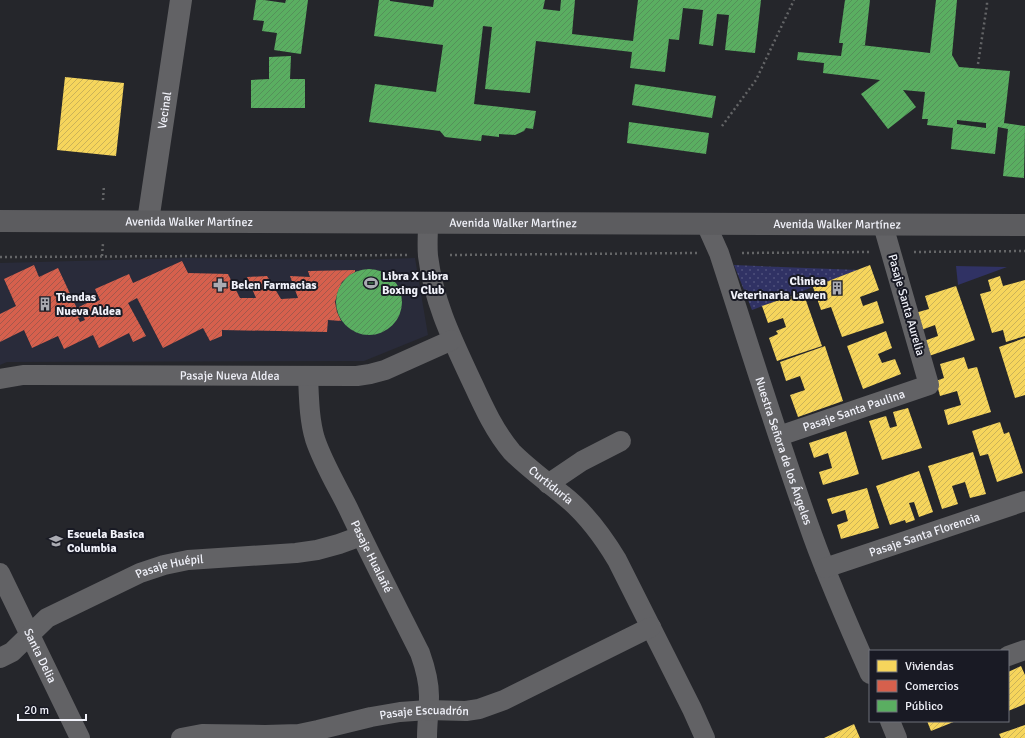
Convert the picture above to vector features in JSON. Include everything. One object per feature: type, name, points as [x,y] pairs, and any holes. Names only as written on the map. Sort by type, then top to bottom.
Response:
[{"type":"main road","name":"Avenida Walker Martínez","points":[[0,222],[148,221],[1025,225]]},
{"type":"street","name":"Vecinal","points":[[148,221],[181,0]]},
{"type":"street","name":"Curtiduría","points":[[428,223],[428,255],[436,298],[452,340],[489,418],[511,451],[548,484],[564,495],[577,507],[605,539],[651,627],[701,727],[705,738]]},
{"type":"street","name":"Nuestra Señora de los Ángeles","points":[[706,224],[719,253],[778,436],[813,538],[869,672]]},
{"type":"street","name":"Pasaje Santa Aurelia","points":[[883,225],[929,385]]},
{"type":"street","name":"Pasaje Nueva Aldea","points":[[0,379],[36,375],[350,376],[370,374],[385,370],[452,340]]},
{"type":"street","name":"Pasaje Hualañé","points":[[308,376],[309,405],[315,439],[425,666],[429,695],[427,738]]},
{"type":"street","name":"Pasaje Santa Paulina","points":[[778,436],[929,385]]},
{"type":"street","points":[[548,484],[582,461],[621,441]]},
{"type":"street","name":"Pasaje Santa Florencia","points":[[825,568],[1025,500]]},
{"type":"street","name":"Pasaje Huépil","points":[[0,658],[12,652],[47,618],[140,573],[164,565],[188,560],[296,553],[316,550],[361,536]]},
{"type":"street","name":"Santa Delia","points":[[0,573],[80,738]]},
{"type":"street","name":"Pasaje Escuadrón","points":[[182,738],[202,734],[299,734],[371,717],[400,712],[428,710],[466,711],[479,709],[504,700],[651,627]]},
{"type":"street","points":[[1009,656],[1025,650]]},
{"type":"street","points":[[890,722],[897,738]]},
{"type":"path","points":[[722,126],[756,80],[794,0]]},
{"type":"path","points":[[978,64],[987,0]]},
{"type":"path","points":[[0,257],[1025,251]]},
{"type":"shaded area","points":[[187,258],[356,260],[415,258],[428,335],[364,361],[7,362],[0,365],[0,263]]},
{"type":"shaded area","points":[[734,265],[858,270],[752,310]]},
{"type":"shaded area","points":[[956,266],[1007,267],[958,285]]},
{"type":"building: Viviendas","points":[[65,77],[124,83],[116,156],[57,150]]},
{"type":"building: Viviendas","points":[[870,265],[879,290],[860,297],[863,306],[877,301],[884,323],[842,337],[831,307],[821,310],[813,287]]},
{"type":"building: Viviendas","points":[[1000,276],[1003,286],[1025,280],[1025,336],[1006,342],[1003,330],[992,333],[980,294],[991,291],[988,280]]},
{"type":"building: Viviendas","points":[[956,286],[975,340],[929,356],[924,341],[938,336],[935,325],[921,330],[915,313],[929,309],[925,296]]},
{"type":"building: Viviendas","points":[[803,292],[822,346],[777,361],[769,338],[778,334],[776,331],[786,327],[783,318],[768,323],[762,306]]},
{"type":"building: Viviendas","points":[[886,331],[892,348],[878,354],[882,363],[895,359],[901,374],[863,389],[847,346]]},
{"type":"building: Viviendas","points":[[1025,338],[1025,395],[1015,398],[999,347]]},
{"type":"building: Viviendas","points":[[825,346],[843,401],[798,417],[790,395],[805,390],[800,376],[786,381],[780,362]]},
{"type":"building: Viviendas","points":[[964,357],[968,369],[977,367],[991,412],[948,425],[944,410],[961,405],[957,391],[940,396],[936,381],[944,378],[940,364]]},
{"type":"building: Viviendas","points":[[908,408],[922,448],[882,460],[869,421],[886,416],[890,428],[897,426],[893,412]]},
{"type":"building: Viviendas","points":[[1000,422],[1004,434],[1009,432],[1023,473],[997,482],[988,454],[980,456],[972,431]]},
{"type":"building: Viviendas","points":[[846,431],[859,474],[823,485],[819,472],[832,468],[828,453],[814,458],[809,443]]},
{"type":"building: Viviendas","points":[[973,452],[986,494],[970,498],[965,482],[952,486],[958,504],[942,509],[928,466]]},
{"type":"building: Viviendas","points":[[919,471],[933,512],[919,517],[914,502],[909,503],[915,520],[906,523],[905,520],[890,525],[876,486]]},
{"type":"building: Viviendas","points":[[867,488],[879,528],[841,539],[837,525],[848,521],[845,510],[832,514],[827,499]]},
{"type":"building: Viviendas","points":[[1021,666],[1025,675],[1025,704],[1009,711],[1009,672]]},
{"type":"building: Viviendas","points":[[927,722],[954,722],[931,731]]},
{"type":"building: Viviendas","points":[[854,724],[860,738],[824,738]]},
{"type":"building: Viviendas","points":[[1025,725],[1025,738],[1001,738],[999,734]]},
{"type":"building: Comercios","name":"Tiendas Nueva Aldea","points":[[182,261],[188,273],[228,274],[240,298],[256,298],[247,277],[267,276],[281,299],[298,298],[290,276],[310,277],[308,271],[355,270],[355,272],[342,282],[338,291],[335,302],[341,321],[328,320],[327,332],[222,330],[222,336],[210,341],[203,328],[163,348],[137,298],[128,303],[146,336],[133,342],[129,333],[99,348],[93,335],[64,349],[58,336],[32,348],[24,330],[0,342],[0,314],[16,306],[4,279],[34,265],[39,277],[58,268],[81,317],[78,318],[80,322],[85,320],[79,307],[91,301],[93,303],[100,300],[95,289],[129,274],[133,283]]},
{"type":"building: Público","points":[[256,0],[285,3],[286,0],[308,0],[301,54],[274,50],[277,33],[262,31],[264,21],[253,20]]},
{"type":"building: Público","points":[[379,0],[390,0],[433,7],[434,0],[545,0],[543,9],[560,11],[561,0],[575,0],[572,34],[633,41],[638,0],[761,0],[755,53],[725,50],[729,15],[717,14],[713,46],[699,44],[703,10],[683,8],[679,40],[669,39],[665,72],[630,68],[632,52],[536,41],[530,93],[485,89],[492,27],[483,26],[474,104],[536,111],[533,129],[526,128],[524,131],[515,135],[499,134],[499,137],[482,135],[481,141],[445,137],[440,131],[369,122],[375,84],[436,92],[443,45],[374,36]]},
{"type":"building: Público","points":[[845,0],[870,0],[865,45],[861,45],[930,53],[936,0],[957,0],[952,55],[959,67],[1010,71],[1004,123],[1025,126],[1024,178],[1003,176],[1008,129],[998,127],[995,154],[951,149],[953,128],[927,125],[928,119],[922,119],[925,92],[903,90],[916,107],[888,129],[861,94],[880,80],[823,73],[824,63],[797,60],[798,52],[841,56],[843,43],[839,43]],"holes":[[[957,120],[986,123],[986,128],[957,124]]]},
{"type":"building: Público","points":[[291,56],[290,79],[305,79],[305,108],[251,108],[251,80],[269,79],[269,57]]},
{"type":"building: Público","points":[[635,84],[716,96],[712,118],[632,105]]},
{"type":"building: Público","points":[[629,122],[709,133],[706,154],[627,143]]},
{"type":"building: Público","points":[[369,269],[382,271],[392,279],[400,289],[402,302],[400,315],[392,325],[382,333],[369,335],[356,333],[346,325],[338,315],[336,302],[338,289],[346,279],[356,271]]},
{"type":"place","name":"Libra X Libra Boxing Club","points":[[371,283]]},
{"type":"place","name":"Belen Farmacias","points":[[220,285]]},
{"type":"place","name":"Clinica Veterinaria Lawen","points":[[837,288]]},
{"type":"place","name":"Tiendas Nueva Aldea","points":[[45,304]]},
{"type":"place","name":"Escuela Basica Columbia","points":[[56,541]]}]
